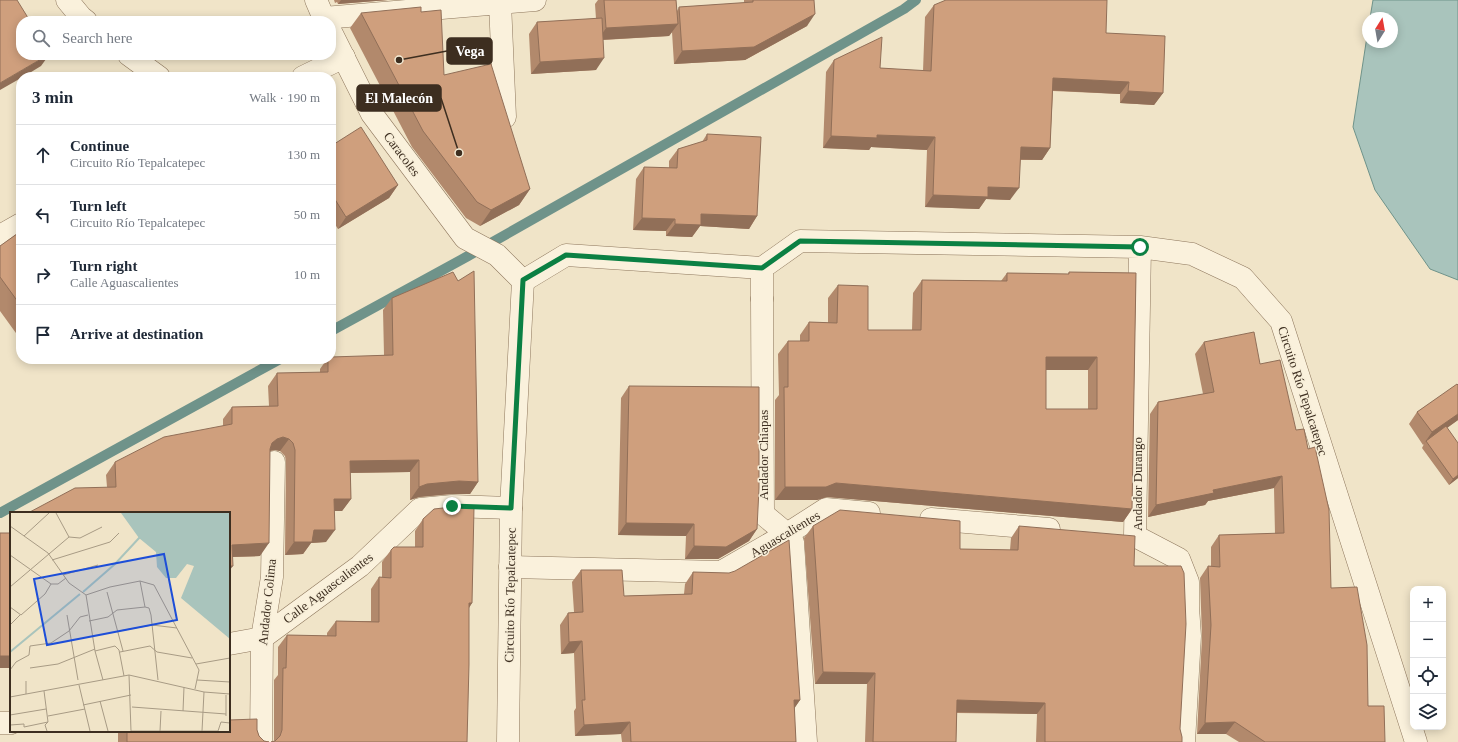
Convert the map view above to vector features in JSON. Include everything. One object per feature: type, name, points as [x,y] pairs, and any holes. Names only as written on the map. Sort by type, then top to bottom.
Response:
[{"type":"street","points":[[67,0],[80,16]]},
{"type":"street","points":[[336,17],[535,0]]},
{"type":"street","points":[[500,3],[505,117]]},
{"type":"street","name":"Caracoles","points":[[336,42],[372,114],[465,238],[497,255],[523,280]]},
{"type":"street","points":[[314,72],[344,58]]},
{"type":"street","points":[[136,60],[152,72]]},
{"type":"street","points":[[0,236],[16,227]]},
{"type":"street","name":"Circuito Río Tepalcatepec","points":[[762,268],[800,241],[1140,247],[1192,254],[1243,278],[1281,321],[1416,742]]},
{"type":"street","name":"Andador Durango","points":[[1140,247],[1127,536],[1179,559],[1188,582],[1190,636],[1184,742]]},
{"type":"street","points":[[523,280],[566,255],[762,268]]},
{"type":"street","name":"Andador Chiapas","points":[[762,268],[763,514],[787,534],[793,542],[806,742]]},
{"type":"street","name":"Circuito Río Tepalcatepec","points":[[508,742],[511,508],[523,280]]},
{"type":"street","name":"Andador Colima","points":[[261,742],[262,638],[272,577],[274,462]]},
{"type":"street","name":"Calle Aguascalientes","points":[[230,644],[262,638],[360,566],[420,509],[452,506],[511,508]]},
{"type":"street","name":"Aguascalientes","points":[[510,567],[721,572],[787,534],[826,509],[889,515]]},
{"type":"street","points":[[913,517],[1072,531]]},
{"type":"water","points":[[1373,0],[1458,0],[1458,280],[1430,269],[1375,190],[1353,127],[1365,48],[1398,48],[1398,12],[1371,12]]},
{"type":"building","points":[[0,0],[17,0],[27,16],[16,16],[16,60],[39,60],[19,72],[16,72],[16,74],[0,83]]},
{"type":"building","points":[[604,0],[676,0],[678,24],[606,28]]},
{"type":"building","points":[[753,0],[814,0],[815,14],[754,47],[682,51],[679,7],[753,2]]},
{"type":"building","points":[[946,0],[1107,0],[1106,33],[1165,36],[1163,93],[1128,91],[1129,82],[1053,78],[1050,148],[1021,147],[1019,188],[988,187],[988,197],[933,195],[935,137],[877,135],[877,138],[831,136],[834,60],[882,37],[880,68],[931,71],[934,5]]},
{"type":"building","points":[[421,7],[421,12],[441,10],[444,75],[491,64],[530,189],[491,210],[477,202],[423,131],[361,13]]},
{"type":"building","points":[[602,18],[604,58],[540,62],[537,22]]},
{"type":"building","points":[[361,127],[398,185],[346,217],[336,201],[336,143]]},
{"type":"building","points":[[707,134],[761,137],[757,216],[701,214],[701,225],[675,224],[675,219],[642,218],[644,167],[677,168],[678,149],[707,140]]},
{"type":"building","points":[[16,235],[16,299],[0,277],[0,246]]},
{"type":"building","points":[[474,271],[478,482],[459,481],[427,484],[419,487],[419,460],[350,461],[351,499],[334,499],[335,530],[314,530],[312,542],[294,542],[295,450],[293,443],[289,439],[283,437],[277,439],[272,443],[270,449],[269,543],[232,545],[233,566],[230,566],[230,512],[30,512],[75,488],[116,487],[115,462],[164,437],[232,424],[232,407],[278,406],[277,373],[328,372],[328,364],[336,364],[336,357],[393,355],[392,298],[453,272],[458,281]]},
{"type":"building","points":[[1069,272],[1136,273],[1132,509],[836,483],[826,487],[785,487],[784,387],[788,387],[788,341],[809,341],[809,322],[837,323],[838,285],[868,286],[868,330],[921,330],[922,280],[1007,281],[1007,273],[1069,274]],"holes":[[[1046,357],[1097,357],[1097,409],[1046,409]]]},
{"type":"building","points":[[1254,332],[1260,364],[1280,360],[1296,430],[1304,429],[1308,449],[1315,447],[1329,510],[1331,588],[1357,587],[1367,645],[1368,706],[1384,706],[1385,742],[1265,742],[1235,722],[1205,723],[1211,625],[1208,566],[1220,567],[1219,535],[1284,533],[1282,476],[1213,490],[1214,493],[1156,505],[1158,402],[1214,392],[1204,342]]},
{"type":"building","points":[[1457,384],[1458,414],[1432,432],[1417,412]]},
{"type":"building","points":[[629,386],[759,387],[759,488],[757,529],[726,547],[694,546],[694,524],[626,523]]},
{"type":"building","points":[[1446,426],[1458,443],[1458,475],[1453,479],[1426,441]]},
{"type":"building","points":[[461,506],[474,507],[472,603],[469,603],[467,742],[271,742],[275,741],[280,736],[282,730],[283,668],[286,668],[287,635],[336,636],[336,621],[379,622],[379,577],[391,578],[391,550],[394,547],[423,547],[423,519],[434,509]]},
{"type":"building","points":[[840,510],[960,521],[960,549],[1018,550],[1019,526],[1135,536],[1134,566],[1181,566],[1184,573],[1186,624],[1180,729],[1182,742],[1045,742],[1045,703],[957,700],[956,742],[873,742],[875,673],[823,672],[813,526]]},
{"type":"building","points":[[0,533],[10,533],[10,656],[0,656]]},
{"type":"building","points":[[789,540],[800,700],[794,700],[796,742],[631,742],[630,722],[584,725],[582,700],[585,700],[582,641],[569,642],[568,613],[583,612],[581,570],[622,570],[624,596],[692,594],[693,572],[729,573],[735,571]]},
{"type":"building","points":[[257,719],[257,730],[259,736],[264,741],[269,742],[127,742],[127,732],[230,732],[230,720]]},
{"type":"waterway","points":[[336,328],[468,256],[904,9],[916,0]]},
{"type":"waterway","points":[[0,513],[271,364]]},
{"type":"place","name":"Vega","points":[[399,60]]},
{"type":"place","name":"El Malecón","points":[[459,153]]},
{"type":"route","points":[[452,506],[511,508],[523,280],[566,255],[762,268],[800,241],[1140,247]]}]
